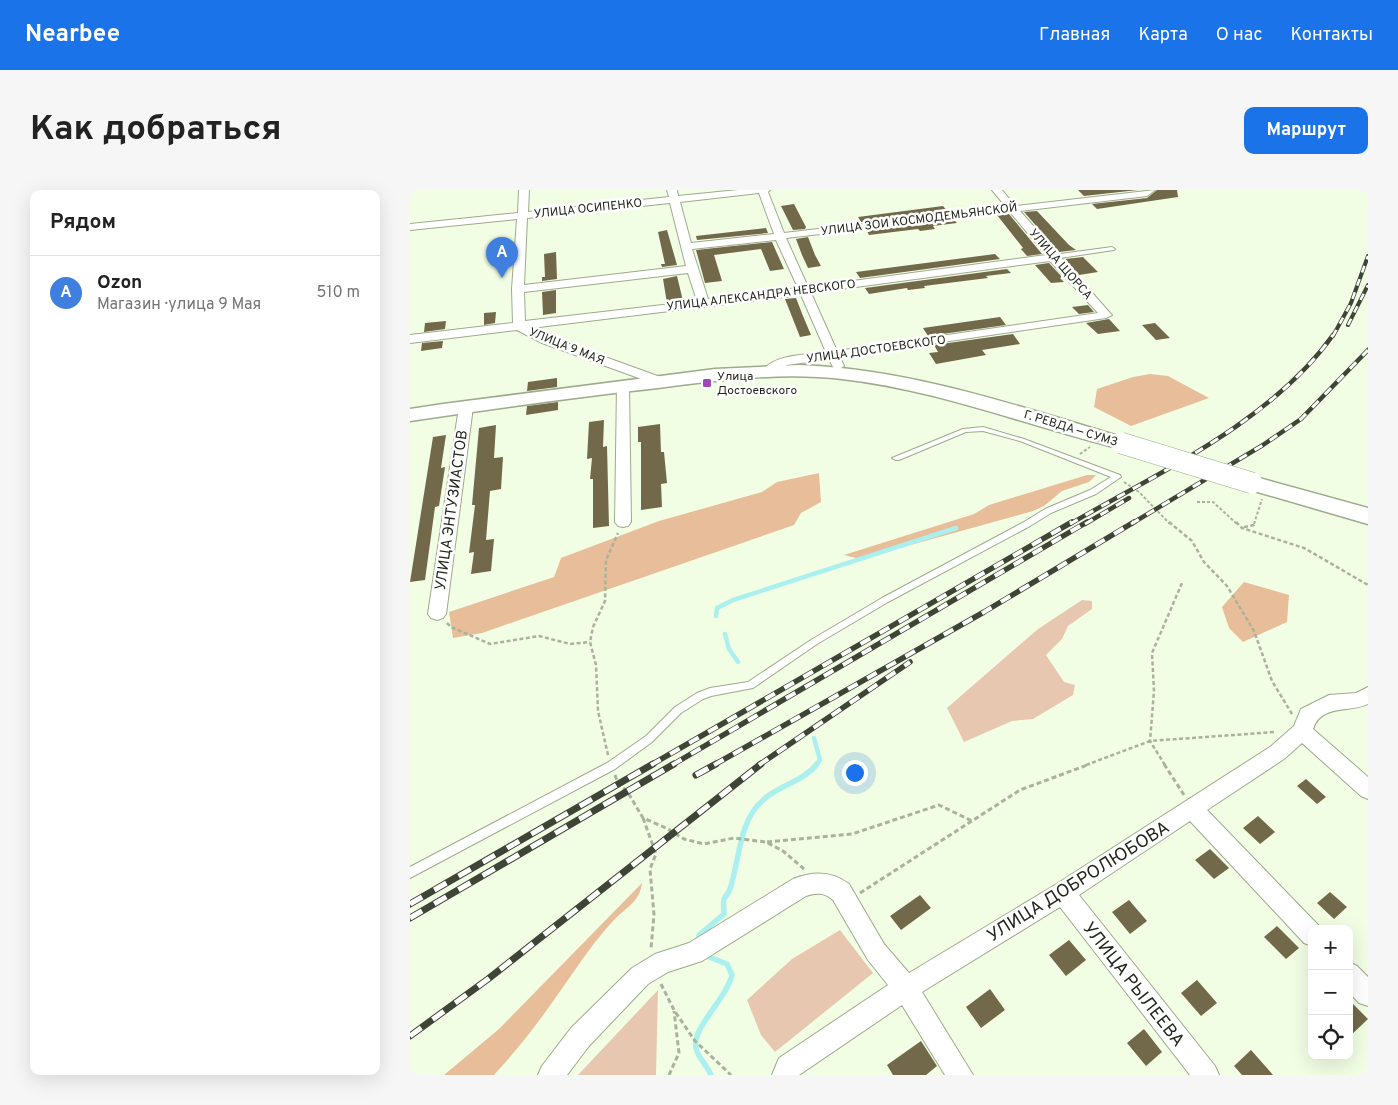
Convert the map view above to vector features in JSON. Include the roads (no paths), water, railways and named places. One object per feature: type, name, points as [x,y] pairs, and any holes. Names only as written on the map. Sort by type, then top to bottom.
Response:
[{"type":"main road","name":"Г. РЕВДА — СУМЗ","points":[[658,381],[837,364],[970,398],[1121,443],[1257,491],[1368,516]]},
{"type":"main road","points":[[410,415],[658,381]]},
{"type":"street","name":"УЛИЦА 9 МАЯ","points":[[524,190],[518,289],[519,326],[546,340],[658,381]]},
{"type":"street","name":"УЛИЦА ОСИПЕНКО","points":[[410,227],[523,215],[673,195],[763,190]]},
{"type":"street","points":[[763,190],[780,236],[837,364]]},
{"type":"street","name":"УЛИЦА ЩОРСА","points":[[997,190],[1014,208],[1053,257],[1106,315]]},
{"type":"street","name":"УЛИЦА ЗОИ КОСМОДЕМЬЯНСКОЙ","points":[[687,247],[1147,193],[1150,190]]},
{"type":"street","points":[[673,195],[692,269],[703,302]]},
{"type":"street","name":"УЛИЦА АЛЕКСАНДРА НЕВСКОГО","points":[[410,339],[804,291],[1053,257]]},
{"type":"street","points":[[518,289],[692,269]]},
{"type":"street","name":"УЛИЦА ДОСТОЕВСКОГО","points":[[837,364],[1106,315]]},
{"type":"street","points":[[623,385],[623,522]]},
{"type":"street","name":"УЛИЦА ЭНТУЗИАСТОВ","points":[[437,614],[466,407]]},
{"type":"street","name":"УЛИЦА ДОБРОЛЮБОВА","points":[[785,1075],[788,1067],[906,988],[1062,893],[1277,753],[1302,731],[1308,715],[1329,703],[1360,700],[1368,695]]},
{"type":"street","points":[[1302,731],[1368,790]]},
{"type":"street","points":[[1192,809],[1308,931]]},
{"type":"street","points":[[551,1075],[608,1007],[640,976],[663,962],[694,953],[796,888],[821,882],[835,887],[848,902],[876,952],[906,988],[960,1075]]},
{"type":"street","name":"УЛИЦА РЫЛЕЕВА","points":[[1062,893],[1206,1075]]},
{"type":"street","points":[[1353,978],[1368,994]]},
{"type":"lane","name":"УЛИЦА АЛЕКСАНДРА НЕВСКОГО","points":[[1053,257],[1112,249]]},
{"type":"lane","points":[[410,873],[611,766],[649,739],[678,710],[700,696],[710,692],[750,685],[814,642],[885,600],[1048,511],[1093,492],[1117,477],[1003,434],[975,429],[952,435],[896,458]]},
{"type":"waterway","points":[[716,616],[717,608],[733,600],[956,528]]},
{"type":"waterway","points":[[725,634],[729,649],[738,662]]},
{"type":"waterway","points":[[814,738],[820,760],[816,765]]},
{"type":"waterway","points":[[699,940],[699,935],[724,914],[724,899],[730,889],[744,830],[755,809],[769,795],[805,775],[816,765]]},
{"type":"waterway","points":[[704,955],[727,964],[732,975],[729,984],[704,1023],[696,1040],[697,1052],[711,1075]]},
{"type":"railway","points":[[1333,336],[1351,303],[1368,256]]},
{"type":"railway","points":[[1348,325],[1368,285]]},
{"type":"railway","points":[[1070,524],[1177,464],[1247,419],[1279,394],[1308,366],[1333,335]]},
{"type":"railway","points":[[1131,524],[1263,445],[1301,419],[1368,350]]},
{"type":"railway","points":[[1085,524],[1129,498]]},
{"type":"railway","points":[[651,765],[1072,522]]},
{"type":"railway","points":[[672,765],[1087,522]]},
{"type":"railway","points":[[714,765],[984,612],[1134,522]]},
{"type":"railway","points":[[759,765],[910,662]]},
{"type":"railway","points":[[410,904],[653,764]]},
{"type":"railway","points":[[410,918],[674,764]]},
{"type":"railway","points":[[696,775],[716,764]]},
{"type":"railway","points":[[410,1036],[488,979],[761,764]]},
{"type":"place","name":"Ozon","points":[[502,278]]},
{"type":"place","name":"Улица Достоевского","points":[[707,383]]}]
